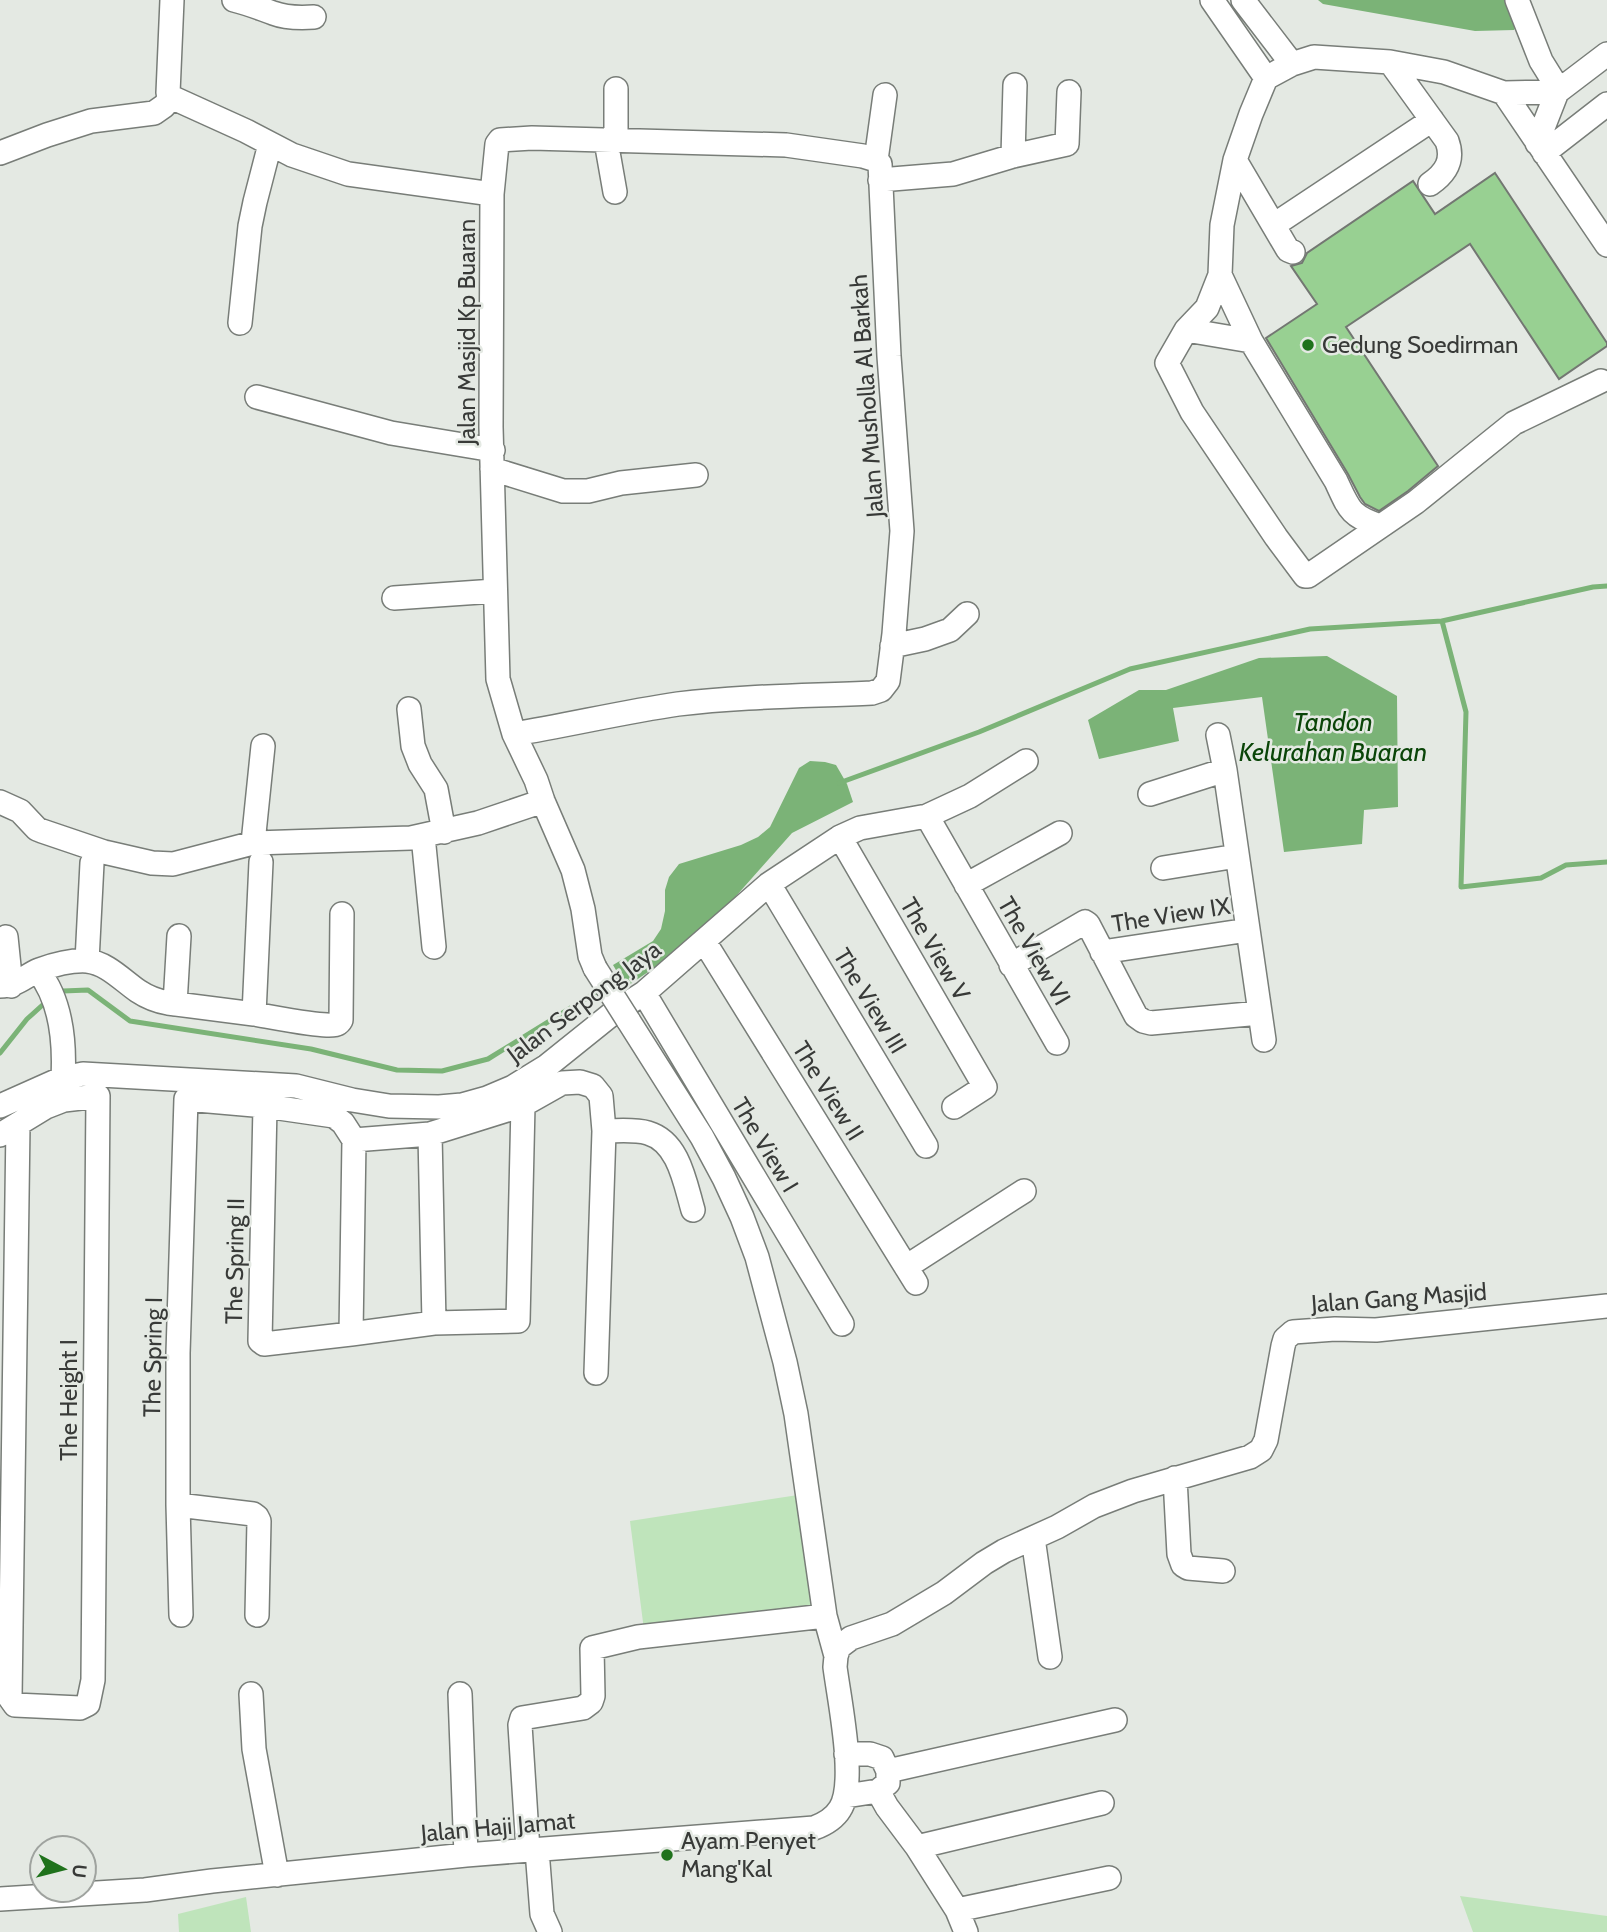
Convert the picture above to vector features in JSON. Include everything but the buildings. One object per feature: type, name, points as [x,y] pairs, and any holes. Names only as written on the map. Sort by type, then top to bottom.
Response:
[{"type":"street","points":[[172,0],[168,93],[171,97],[292,155],[348,174],[492,194],[497,144],[500,140],[532,138],[786,145],[863,156],[878,170],[953,174],[1013,156],[1067,144],[1069,92]]},
{"type":"street","points":[[234,0],[255,5],[274,14],[293,18],[314,17]]},
{"type":"street","points":[[1212,0],[1266,78]]},
{"type":"street","points":[[1244,0],[1292,64]]},
{"type":"street","points":[[1517,0],[1541,61],[1558,91],[1541,148]]},
{"type":"street","points":[[1605,378],[1514,423],[1416,502],[1308,576],[1302,575],[1192,412],[1168,366],[1168,360],[1186,330],[1207,307],[1220,275],[1222,225],[1235,160],[1266,78],[1292,64],[1314,57],[1390,62],[1444,72],[1504,93],[1558,91],[1607,54]]},
{"type":"street","points":[[1390,62],[1447,141],[1450,154],[1444,174],[1430,184]]},
{"type":"street","points":[[1013,156],[1015,85]]},
{"type":"street","points":[[615,192],[611,141],[616,89]]},
{"type":"street","points":[[1504,93],[1607,245]]},
{"type":"street","name":"Jalan Musholla Al Barkah","points":[[514,734],[679,704],[872,693],[881,690],[888,681],[902,531],[888,356],[878,170],[885,95]]},
{"type":"street","points":[[0,153],[91,121],[154,113],[171,97]]},
{"type":"street","points":[[1541,148],[1607,104]]},
{"type":"street","points":[[1274,225],[1432,120]]},
{"type":"street","points":[[240,323],[250,226],[270,144]]},
{"type":"street","points":[[1235,160],[1288,250],[1293,252]]},
{"type":"street","name":"Jalan Masjid Kp Buaran","points":[[492,194],[493,459],[498,679],[514,734],[573,870],[583,909],[590,956],[595,968],[702,1137],[724,1178],[757,1257],[796,1414],[825,1616],[836,1656]]},
{"type":"street","points":[[1220,275],[1251,341],[1336,481],[1346,503],[1359,520],[1380,526]]},
{"type":"street","points":[[1186,330],[1251,341]]},
{"type":"street","points":[[257,397],[493,459]]},
{"type":"street","name":"Jalan Masjid Kp Buaran","points":[[493,459],[563,491],[588,491],[621,483],[696,475]]},
{"type":"street","points":[[394,598],[495,591]]},
{"type":"street","points":[[892,646],[950,630],[967,614]]},
{"type":"street","points":[[409,709],[413,746],[420,764],[436,789],[434,947]]},
{"type":"street","points":[[1219,735],[1248,930]]},
{"type":"street","points":[[254,1014],[257,853],[264,746]]},
{"type":"street","name":"Jalan Serpong Jaya","points":[[0,1106],[63,1078],[83,1074],[281,1084],[389,1106],[439,1107],[462,1105],[487,1098],[513,1087],[547,1066],[613,1013],[644,993],[769,884],[840,837],[860,828],[927,816],[970,796],[1026,761]]},
{"type":"street","points":[[1150,794],[1225,770]]},
{"type":"street","points":[[0,802],[20,811],[42,831],[90,848],[152,863],[173,864],[411,838],[478,824],[543,801]]},
{"type":"street","name":"The View VI","points":[[927,816],[1057,1043]]},
{"type":"street","name":"The View VI","points":[[966,885],[1060,833]]},
{"type":"street","name":"The View V","points":[[840,837],[985,1087],[954,1107]]},
{"type":"street","points":[[1163,868],[1237,856]]},
{"type":"street","points":[[87,961],[92,863]]},
{"type":"street","name":"The View III","points":[[769,884],[926,1146]]},
{"type":"street","points":[[6,937],[5,986],[42,976],[58,964],[87,961],[107,967],[154,1000],[336,1025],[341,1020],[342,914]]},
{"type":"street","name":"The View IX","points":[[1011,965],[1082,923],[1088,924],[1136,1016],[1143,1021],[1151,1023],[1260,1013]]},
{"type":"street","name":"The View IX","points":[[1102,952],[1248,930],[1264,1040]]},
{"type":"street","points":[[175,1004],[179,936]]},
{"type":"street","name":"The View II","points":[[705,941],[911,1275],[1024,1191]]},
{"type":"street","points":[[42,976],[59,1016],[64,1058],[63,1078]]},
{"type":"street","name":"The View I","points":[[644,993],[842,1324]]},
{"type":"street","points":[[354,1140],[430,1134],[523,1105],[562,1083],[580,1082],[593,1086],[601,1096],[604,1131],[596,1373]]},
{"type":"street","name":"The Height I","points":[[7,1459],[10,1698],[15,1705],[80,1709],[88,1704],[93,1680],[98,1096],[64,1100],[46,1107],[9,1130]]},
{"type":"street","name":"The Spring I","points":[[181,1615],[178,1353],[186,1099],[265,1106]]},
{"type":"street","points":[[265,1106],[334,1116],[343,1123],[354,1140],[351,1334],[434,1324],[518,1321],[523,1105]]},
{"type":"street","name":"The Spring II","points":[[265,1106],[260,1340],[264,1344],[351,1334]]},
{"type":"street","points":[[389,1106],[389,1137]]},
{"type":"street","points":[[7,1459],[9,1130]]},
{"type":"street","points":[[604,1131],[637,1131],[650,1133],[660,1139],[677,1158],[694,1210]]},
{"type":"street","points":[[430,1134],[434,1324]]},
{"type":"street","name":"Jalan Gang Masjid","points":[[836,1656],[839,1647],[850,1638],[892,1624],[944,1593],[984,1563],[1112,1498],[1250,1457],[1261,1450],[1266,1440],[1283,1346],[1285,1339],[1293,1332],[1376,1330],[1607,1306]]},
{"type":"street","points":[[1175,1478],[1182,1565],[1223,1571]]},
{"type":"street","points":[[178,1505],[253,1514],[257,1517],[257,1615]]},
{"type":"street","points":[[1033,1538],[1049,1657]]},
{"type":"street","points":[[550,1932],[542,1914],[532,1850],[520,1725],[522,1718],[583,1708],[591,1702],[592,1648],[638,1637],[825,1616]]},
{"type":"street","points":[[836,1656],[835,1667],[846,1754],[846,1796],[883,1781],[1115,1720]]},
{"type":"street","points":[[251,1694],[254,1749],[277,1875]]},
{"type":"street","points":[[460,1694],[467,1855]]},
{"type":"street","points":[[846,1754],[870,1754],[882,1758],[887,1807],[917,1847],[957,1910],[966,1932]]},
{"type":"street","name":"Jalan Haji Jamat","points":[[0,1899],[145,1890],[467,1855],[814,1828],[826,1824],[834,1817],[846,1796]]},
{"type":"street","points":[[917,1847],[1101,1803]]},
{"type":"street","points":[[957,1910],[1109,1878]]},
{"type":"shaded area","points":[[798,1495],[816,1610],[644,1630],[630,1521]]},
{"type":"shaded area","points":[[1460,1896],[1607,1916],[1607,1932],[1473,1932]]},
{"type":"shaded area","points":[[246,1897],[251,1932],[179,1932],[178,1914]]},
{"type":"water","points":[[1318,0],[1518,0],[1523,12],[1514,30],[1475,31],[1323,4]]},
{"type":"water","name":"Tandon Kelurahan Buaran","points":[[1327,656],[1397,696],[1398,807],[1364,810],[1362,844],[1284,852],[1262,697],[1173,708],[1179,741],[1099,759],[1088,720],[1139,690],[1166,690],[1259,658]]},
{"type":"water","points":[[810,761],[836,765],[853,802],[792,833],[713,922],[679,951],[626,987],[613,965],[653,941],[661,929],[665,911],[665,890],[669,877],[679,864],[758,837],[770,827],[799,768]]},
{"type":"waterway","points":[[839,783],[979,732],[1130,669],[1310,629],[1442,621],[1607,586]]},
{"type":"waterway","points":[[1442,621],[1466,712],[1461,887],[1541,878],[1566,865],[1607,862]]},
{"type":"waterway","points":[[58,994],[63,991],[88,990],[130,1021],[311,1049],[397,1070],[442,1071],[488,1059],[603,988]]},
{"type":"waterway","points":[[0,1053],[27,1019],[47,1001]]},
{"type":"place","name":"Gedung Soedirman","points":[[1308,345]]},
{"type":"place","name":"Ayam Penyet Mang'Kal","points":[[667,1855]]}]
